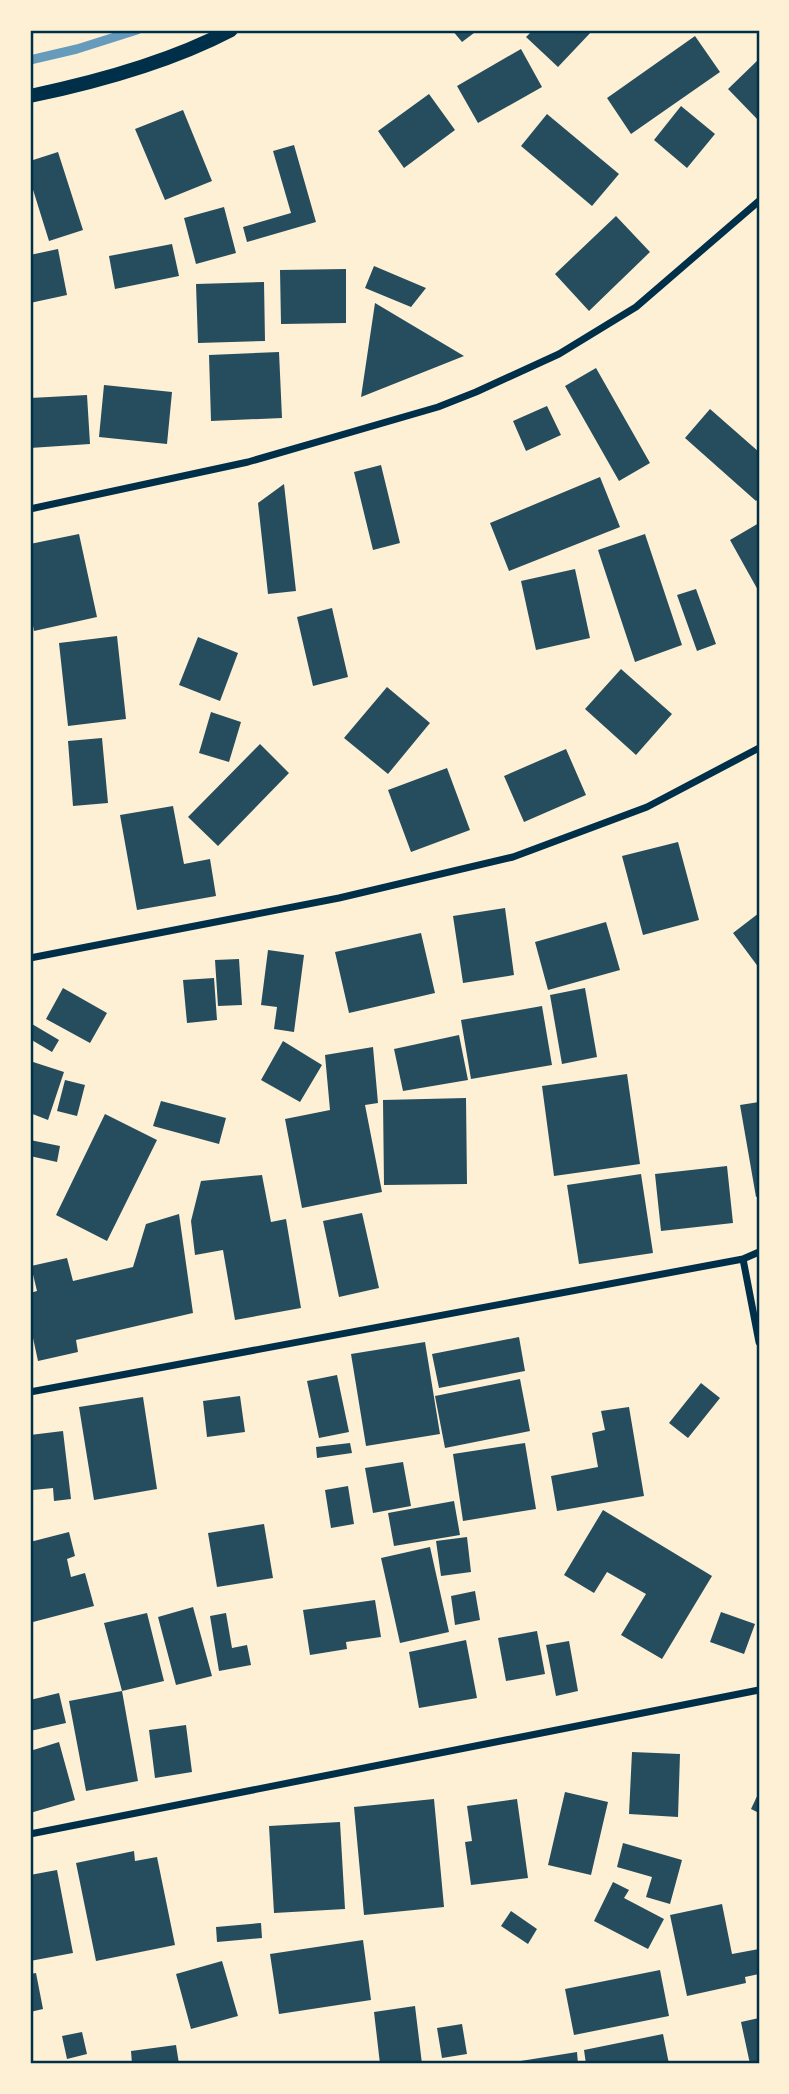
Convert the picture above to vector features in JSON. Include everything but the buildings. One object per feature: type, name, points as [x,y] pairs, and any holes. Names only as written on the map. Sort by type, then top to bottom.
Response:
[{"type":"main road","points":[[30,96],[121,72],[231,30]]},
{"type":"street","points":[[30,509],[248,461],[438,407],[559,354],[636,307],[759,201]]},
{"type":"street","points":[[30,958],[339,898],[513,857],[647,807],[759,748]]},
{"type":"street","points":[[30,1392],[743,1258],[759,1252]]},
{"type":"street","points":[[743,1258],[759,1342]]},
{"type":"street","points":[[30,1835],[759,1690]]},
{"type":"waterway","points":[[30,60],[137,30]]}]
